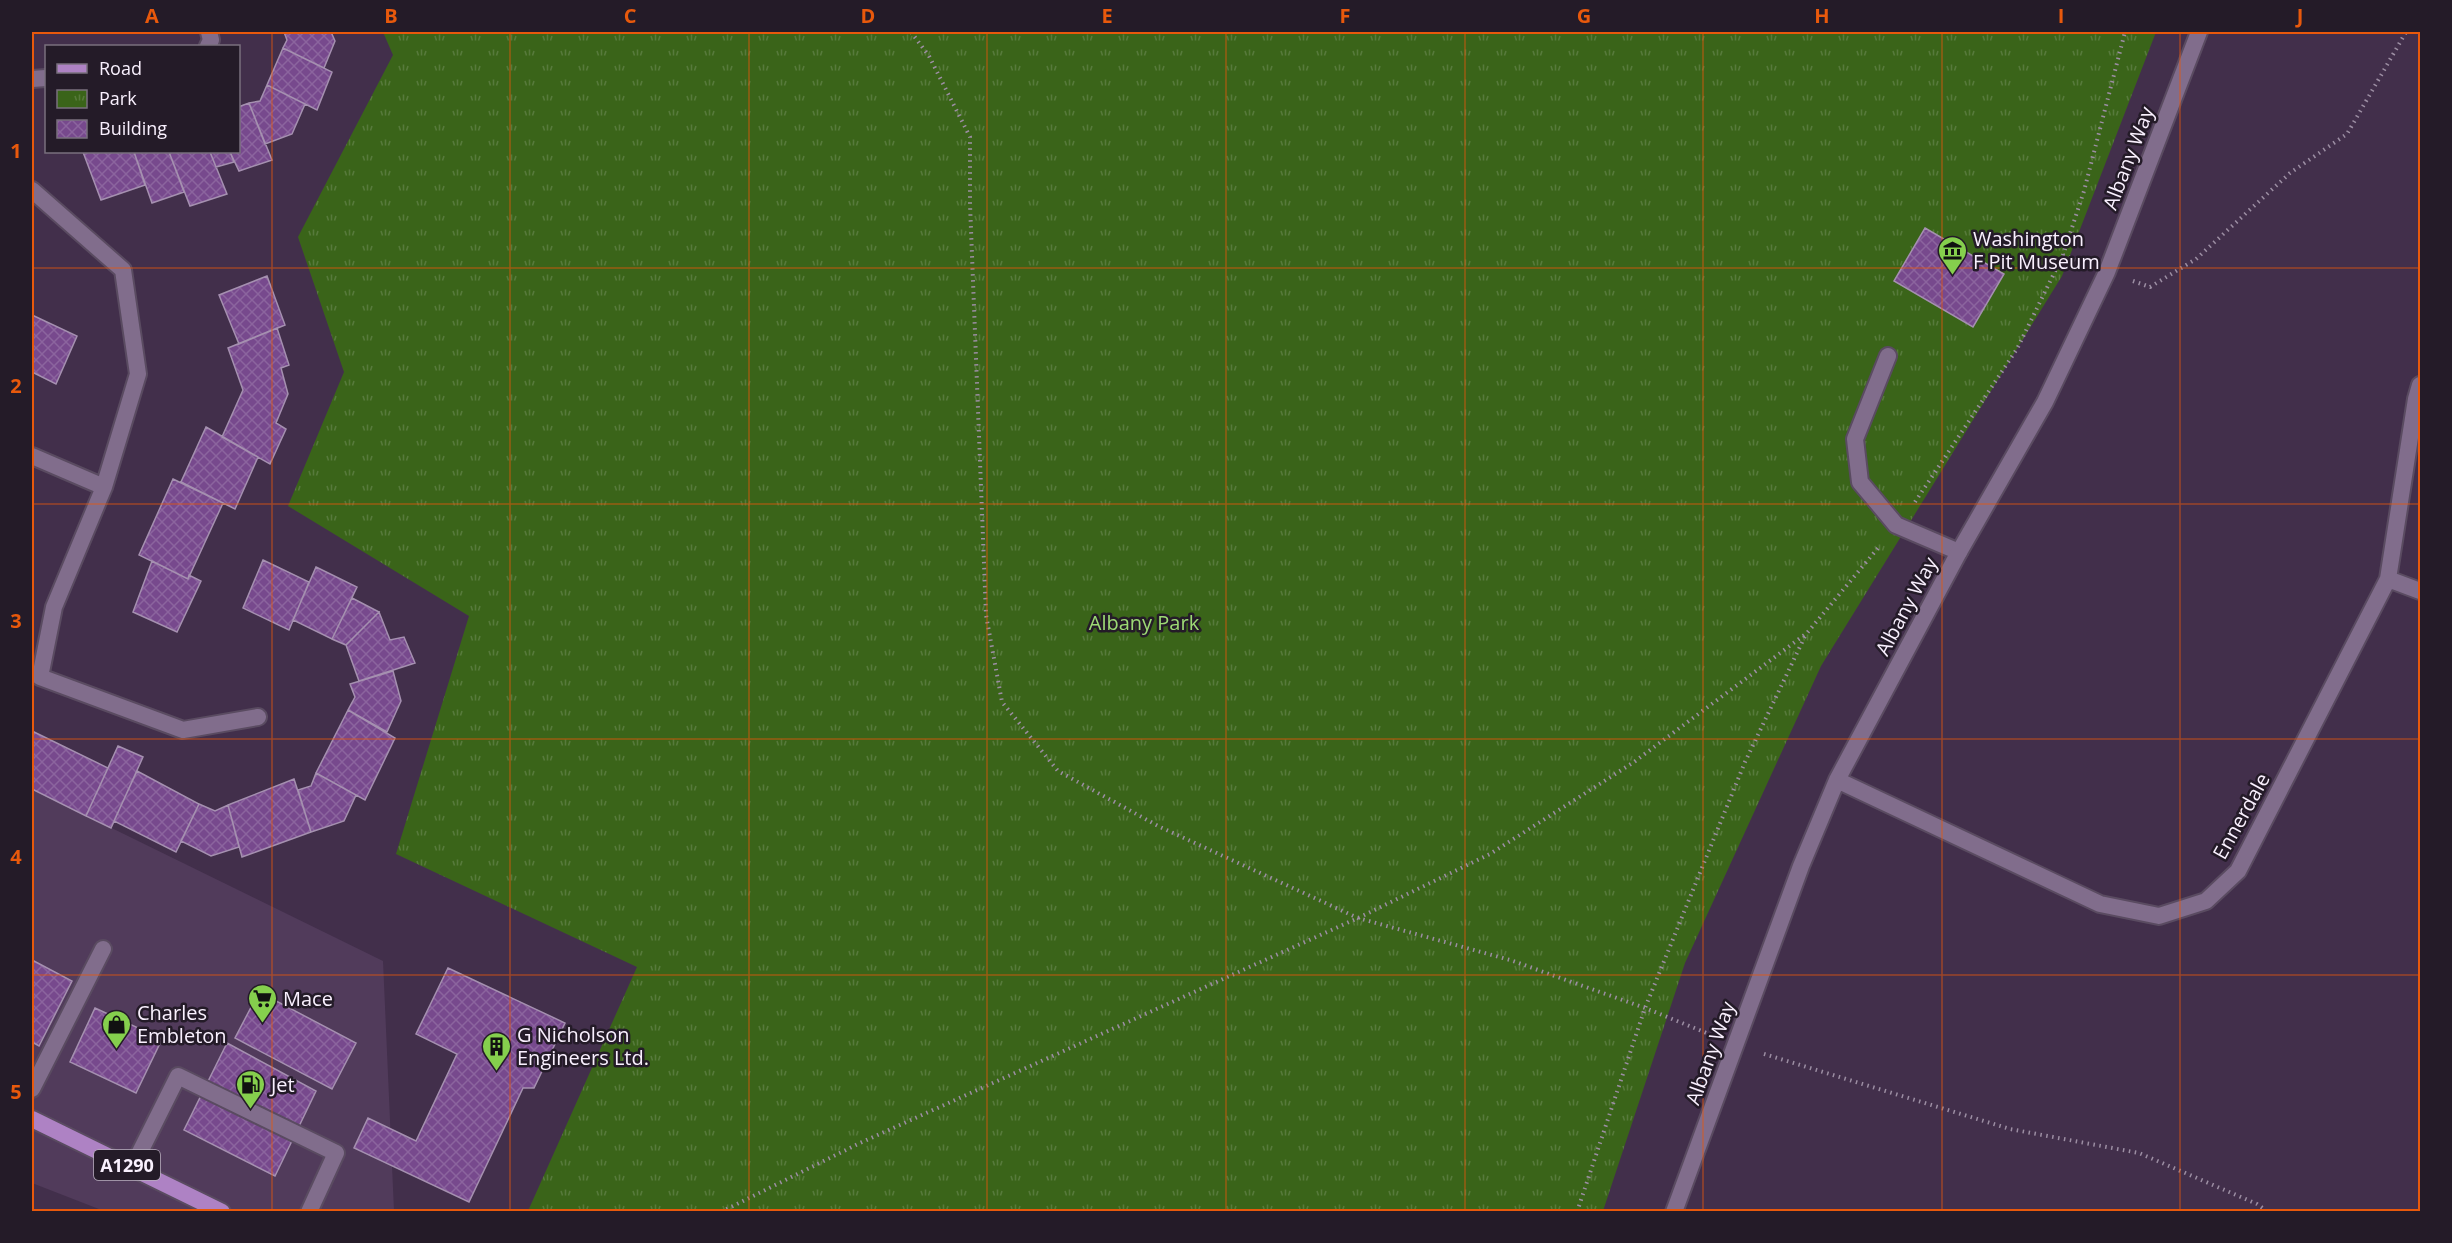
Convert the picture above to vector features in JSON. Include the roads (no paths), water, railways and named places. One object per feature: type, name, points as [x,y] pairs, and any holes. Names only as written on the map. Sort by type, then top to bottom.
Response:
[{"type":"main road","name":"A1290","points":[[32,1120],[222,1212]]},
{"type":"street","name":"Albany Way","points":[[1674,1212],[1801,866],[1837,780],[1959,552],[2045,402],[2106,272],[2199,32]]},
{"type":"street","points":[[32,190],[123,270],[138,374],[104,487],[54,607],[40,677],[183,730],[258,717]]},
{"type":"street","points":[[1888,357],[1855,439],[1860,482],[1896,525],[1959,552]]},
{"type":"street","name":"Ennerdale","points":[[1837,780],[2100,904],[2158,916],[2206,901],[2238,871],[2388,579],[2416,399],[2421,385]]},
{"type":"street","points":[[32,456],[104,487]]},
{"type":"street","points":[[2388,579],[2421,591]]},
{"type":"street","points":[[32,1089],[103,949]]},
{"type":"street","points":[[132,1168],[178,1076],[336,1153],[309,1212]]},
{"type":"place","name":"Washington F Pit Museum","points":[[1952,276]]},
{"type":"place","name":"Mace","points":[[262,1024]]},
{"type":"place","name":"Charles Embleton","points":[[116,1050]]},
{"type":"place","name":"G Nicholson Engineers Ltd.","points":[[496,1072]]},
{"type":"place","name":"Jet","points":[[250,1110]]},
{"type":"park label","name":"Albany Park","points":[[1144,622]]}]
